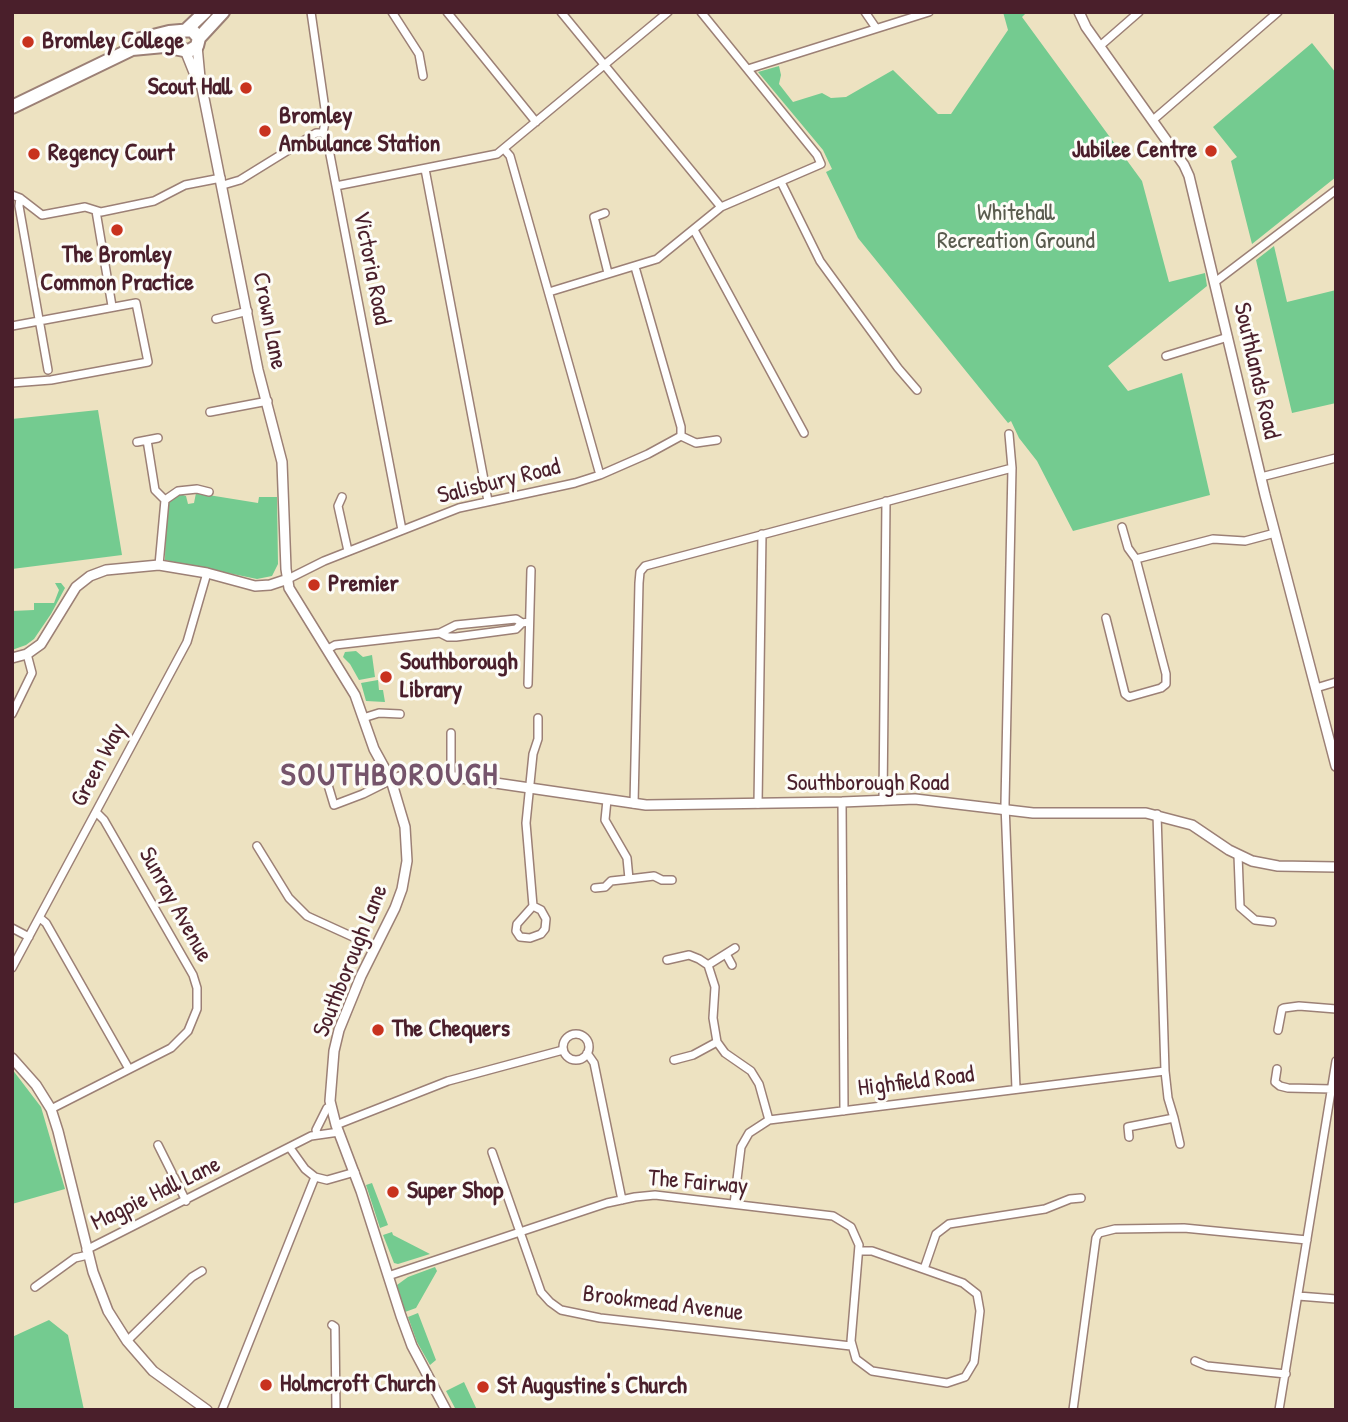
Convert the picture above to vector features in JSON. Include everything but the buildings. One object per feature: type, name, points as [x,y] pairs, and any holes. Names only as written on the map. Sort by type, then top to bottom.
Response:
[{"type":"main road","points":[[190,45],[178,39],[205,12]]},
{"type":"main road","points":[[12,107],[132,49],[190,45],[223,12]]},
{"type":"main road","points":[[132,49],[137,40],[184,31],[195,32],[190,45]]},
{"type":"street","name":"Victoria Road","points":[[311,12],[326,116],[323,133],[327,139],[402,530]]},
{"type":"street","points":[[392,12],[419,54],[424,76]]},
{"type":"street","points":[[447,12],[536,122]]},
{"type":"street","points":[[561,12],[721,207]]},
{"type":"street","points":[[336,186],[489,157],[504,149],[668,12]]},
{"type":"street","points":[[549,292],[662,257],[721,207],[821,164],[817,155],[701,12]]},
{"type":"street","points":[[865,12],[876,27]]},
{"type":"street","points":[[748,69],[929,12]]},
{"type":"street","name":"Southlands Road","points":[[1079,12],[1189,176],[1261,477],[1336,766]]},
{"type":"street","points":[[1100,46],[1139,12]]},
{"type":"street","points":[[1153,120],[1278,12]]},
{"type":"street","name":"Crown Lane","points":[[190,45],[200,78],[222,181],[260,376],[282,462],[288,579]]},
{"type":"street","points":[[16,196],[41,215],[85,208],[101,212],[154,201],[185,185],[240,180],[316,133],[323,133]]},
{"type":"street","points":[[504,149],[510,156],[600,475]]},
{"type":"street","points":[[425,169],[488,501]]},
{"type":"street","points":[[781,182],[820,261],[917,390]]},
{"type":"street","points":[[1215,282],[1336,190]]},
{"type":"street","points":[[16,196],[48,370]]},
{"type":"street","points":[[96,211],[112,306]]},
{"type":"street","points":[[605,213],[593,216],[608,273]]},
{"type":"street","points":[[694,230],[804,433]]},
{"type":"street","points":[[635,267],[681,427],[681,436],[696,443],[717,440]]},
{"type":"street","points":[[12,326],[136,303],[148,362],[51,380],[12,383]]},
{"type":"street","points":[[216,319],[248,311]]},
{"type":"street","points":[[1166,356],[1228,337]]},
{"type":"street","points":[[210,412],[268,401]]},
{"type":"street","points":[[1010,434],[1012,468],[1005,810],[1016,1089]]},
{"type":"street","name":"Salisbury Road","points":[[288,579],[348,551],[459,508],[600,475],[681,436]]},
{"type":"street","points":[[137,442],[158,438]]},
{"type":"street","points":[[147,440],[155,490],[165,500]]},
{"type":"street","points":[[1261,477],[1336,458]]},
{"type":"street","points":[[634,804],[640,572],[648,564],[1012,468]]},
{"type":"street","points":[[165,500],[178,491],[197,489],[209,492]]},
{"type":"street","points":[[342,497],[338,506],[348,551]]},
{"type":"street","points":[[159,565],[165,500]]},
{"type":"street","points":[[883,801],[886,501]]},
{"type":"street","points":[[1106,618],[1125,694],[1134,696],[1166,684],[1166,674],[1136,559],[1128,548],[1122,527]]},
{"type":"street","points":[[1136,559],[1213,539],[1245,541],[1275,533]]},
{"type":"street","points":[[758,804],[762,534]]},
{"type":"street","points":[[12,658],[27,654],[41,644],[71,593],[85,579],[99,572],[159,565],[207,573],[255,586],[270,585],[288,579]]},
{"type":"street","points":[[528,684],[525,622],[531,570]]},
{"type":"street","name":"Green Way","points":[[12,968],[187,642],[207,573]]},
{"type":"street","name":"Southborough Lane","points":[[288,579],[289,588],[296,601],[355,695],[374,750],[391,780],[405,827],[407,861],[400,897],[348,1007],[334,1051],[331,1107],[412,1346],[446,1410]]},
{"type":"street","points":[[328,649],[335,645],[440,633],[456,637],[516,629],[525,622]]},
{"type":"street","points":[[12,713],[32,673],[27,654]]},
{"type":"street","points":[[1315,688],[1336,682]]},
{"type":"street","points":[[363,718],[379,713],[401,714]]},
{"type":"street","points":[[533,906],[541,910],[546,919],[545,929],[541,934],[520,937],[516,931],[517,924],[533,906],[526,823],[533,754],[538,739],[538,718]]},
{"type":"street","points":[[451,777],[452,733]]},
{"type":"street","name":"Southborough Road","points":[[391,780],[417,773],[634,804],[930,800],[1033,813],[1136,812],[1157,814],[1192,825],[1238,855],[1264,864],[1336,867]]},
{"type":"street","points":[[328,785],[334,805],[391,780]]},
{"type":"street","points":[[607,800],[605,820],[627,858],[629,879]]},
{"type":"street","points":[[842,802],[844,1111]]},
{"type":"street","name":"Sunray Avenue","points":[[51,1109],[171,1048],[183,1038],[195,1017],[198,1002],[197,988],[188,966],[104,820],[96,811]]},
{"type":"street","points":[[1157,814],[1166,1071],[1168,1098],[1180,1144]]},
{"type":"street","points":[[257,846],[289,898],[307,916],[375,947]]},
{"type":"street","points":[[1238,855],[1240,907],[1255,920],[1272,922]]},
{"type":"street","points":[[595,888],[605,887],[611,881],[654,876],[662,880],[672,880]]},
{"type":"street","points":[[40,918],[46,923],[129,1069]]},
{"type":"street","points":[[12,928],[29,937]]},
{"type":"street","points":[[708,965],[735,948]]},
{"type":"street","points":[[726,954],[732,965]]},
{"type":"street","points":[[674,967],[670,958],[689,955],[708,965],[715,986],[713,1018],[717,1042],[725,1054],[751,1071],[759,1084],[769,1120],[749,1133],[741,1147],[734,1204]]},
{"type":"street","points":[[1278,1030],[1282,1009],[1299,1006],[1336,1009]]},
{"type":"street","points":[[576,1034],[588,1041],[587,1053],[583,1058],[573,1060],[563,1050],[564,1041],[571,1035],[576,1034]]},
{"type":"street","points":[[674,1060],[693,1055],[717,1042]]},
{"type":"street","name":"Magpie Hall Lane","points":[[35,1287],[75,1258],[317,1134],[448,1081],[563,1050]]},
{"type":"street","points":[[587,1053],[594,1063],[622,1200]]},
{"type":"street","name":"Magpie Hall Lane","points":[[12,1058],[36,1085],[51,1109],[87,1252]]},
{"type":"street","points":[[1279,1410],[1336,1061]]},
{"type":"street","points":[[1277,1069],[1275,1082],[1280,1086],[1332,1089]]},
{"type":"street","name":"Highfield Road","points":[[769,1120],[1166,1071]]},
{"type":"street","points":[[317,1134],[316,1130],[327,1108],[331,1107]]},
{"type":"street","points":[[1129,1138],[1128,1127],[1174,1118]]},
{"type":"street","points":[[1326,1124],[1336,1124]]},
{"type":"street","points":[[158,1146],[186,1201]]},
{"type":"street","points":[[290,1148],[305,1168],[316,1177],[327,1180],[355,1172]]},
{"type":"street","name":"Brookmead Avenue","points":[[492,1152],[541,1292],[561,1310],[600,1318],[851,1346]]},
{"type":"street","points":[[222,1410],[316,1177]]},
{"type":"street","points":[[1068,1188],[1070,1199]]},
{"type":"street","name":"The Fairway","points":[[388,1276],[622,1200],[655,1195],[840,1219],[851,1227],[859,1251]]},
{"type":"street","points":[[924,1269],[936,1234],[949,1224],[1045,1209],[1070,1199],[1081,1198]]},
{"type":"street","points":[[1073,1410],[1096,1238],[1099,1233],[1115,1229],[1184,1228],[1307,1240]]},
{"type":"street","points":[[859,1251],[872,1251],[924,1269],[968,1286],[979,1299],[974,1362],[965,1377],[947,1383],[873,1371],[860,1364],[851,1346],[859,1251]]},
{"type":"street","points":[[87,1252],[108,1311],[127,1340],[163,1380],[207,1410]]},
{"type":"street","points":[[127,1340],[192,1277],[202,1271]]},
{"type":"street","points":[[1298,1296],[1336,1299]]},
{"type":"street","points":[[332,1325],[335,1326],[336,1410]]},
{"type":"street","points":[[1195,1361],[1207,1366],[1286,1374]]},
{"type":"green space","name":"Whitehall Recreation Ground","points":[[1003,12],[1027,12],[1022,17],[1142,181],[1169,282],[1205,273],[1207,286],[1108,366],[1128,391],[1182,373],[1210,495],[1073,531],[1037,461],[1019,438],[1011,421],[1008,423],[858,238],[826,172],[832,169],[823,150],[758,72],[779,66],[779,84],[793,102],[822,93],[831,98],[846,97],[893,70],[938,114],[951,114],[1008,30]]},
{"type":"green space","points":[[1312,43],[1336,73],[1336,177],[1252,244],[1231,161],[1237,157],[1213,127]]},
{"type":"green space","points":[[1274,246],[1287,302],[1336,290],[1336,403],[1292,413],[1256,260]]},
{"type":"green space","points":[[98,410],[122,555],[12,569],[12,419]]},
{"type":"green space","points":[[196,493],[258,503],[259,497],[277,497],[278,564],[272,576],[257,579],[165,560],[166,507],[170,499],[180,494],[186,496],[188,504],[194,503]]},
{"type":"green space","points":[[55,583],[61,583],[65,588],[51,614],[34,639],[12,650],[12,611],[34,610],[34,603],[54,603],[59,590]]},
{"type":"green space","points":[[356,651],[363,657],[372,655],[375,677],[359,680],[343,657],[345,652]]},
{"type":"green space","points":[[378,680],[385,702],[366,701],[361,683]]},
{"type":"green space","points":[[12,1069],[41,1107],[65,1189],[12,1204]]},
{"type":"green space","points":[[372,1183],[388,1225],[380,1228],[366,1185]]},
{"type":"green space","points":[[392,1232],[430,1254],[394,1263],[383,1235]]},
{"type":"green space","points":[[435,1267],[437,1271],[416,1308],[405,1312],[397,1285],[408,1277]]},
{"type":"green space","points":[[418,1313],[436,1360],[430,1365],[417,1342],[408,1317]]},
{"type":"green space","points":[[49,1320],[68,1335],[84,1410],[12,1410],[12,1337]]},
{"type":"green space","points":[[464,1382],[477,1410],[456,1410],[446,1391]]},
{"type":"place","name":"Bromley College","points":[[28,42]]},
{"type":"place","name":"Scout Hall","points":[[246,88]]},
{"type":"place","name":"Bromley Ambulance Station","points":[[265,131]]},
{"type":"place","name":"Jubilee Centre","points":[[1211,151]]},
{"type":"place","name":"Regency Court","points":[[34,154]]},
{"type":"place","name":"The Bromley Common Practice","points":[[117,230]]},
{"type":"place","name":"Premier","points":[[314,585]]},
{"type":"place","name":"Southborough Library","points":[[386,677]]},
{"type":"place","name":"The Chequers","points":[[378,1030]]},
{"type":"place","name":"Super Shop","points":[[393,1192]]},
{"type":"place","name":"Holmcroft Church","points":[[266,1385]]},
{"type":"place","name":"St Augustine's Church","points":[[483,1387]]},
{"type":"district","name":"SOUTHBOROUGH","points":[[390,776]]}]
